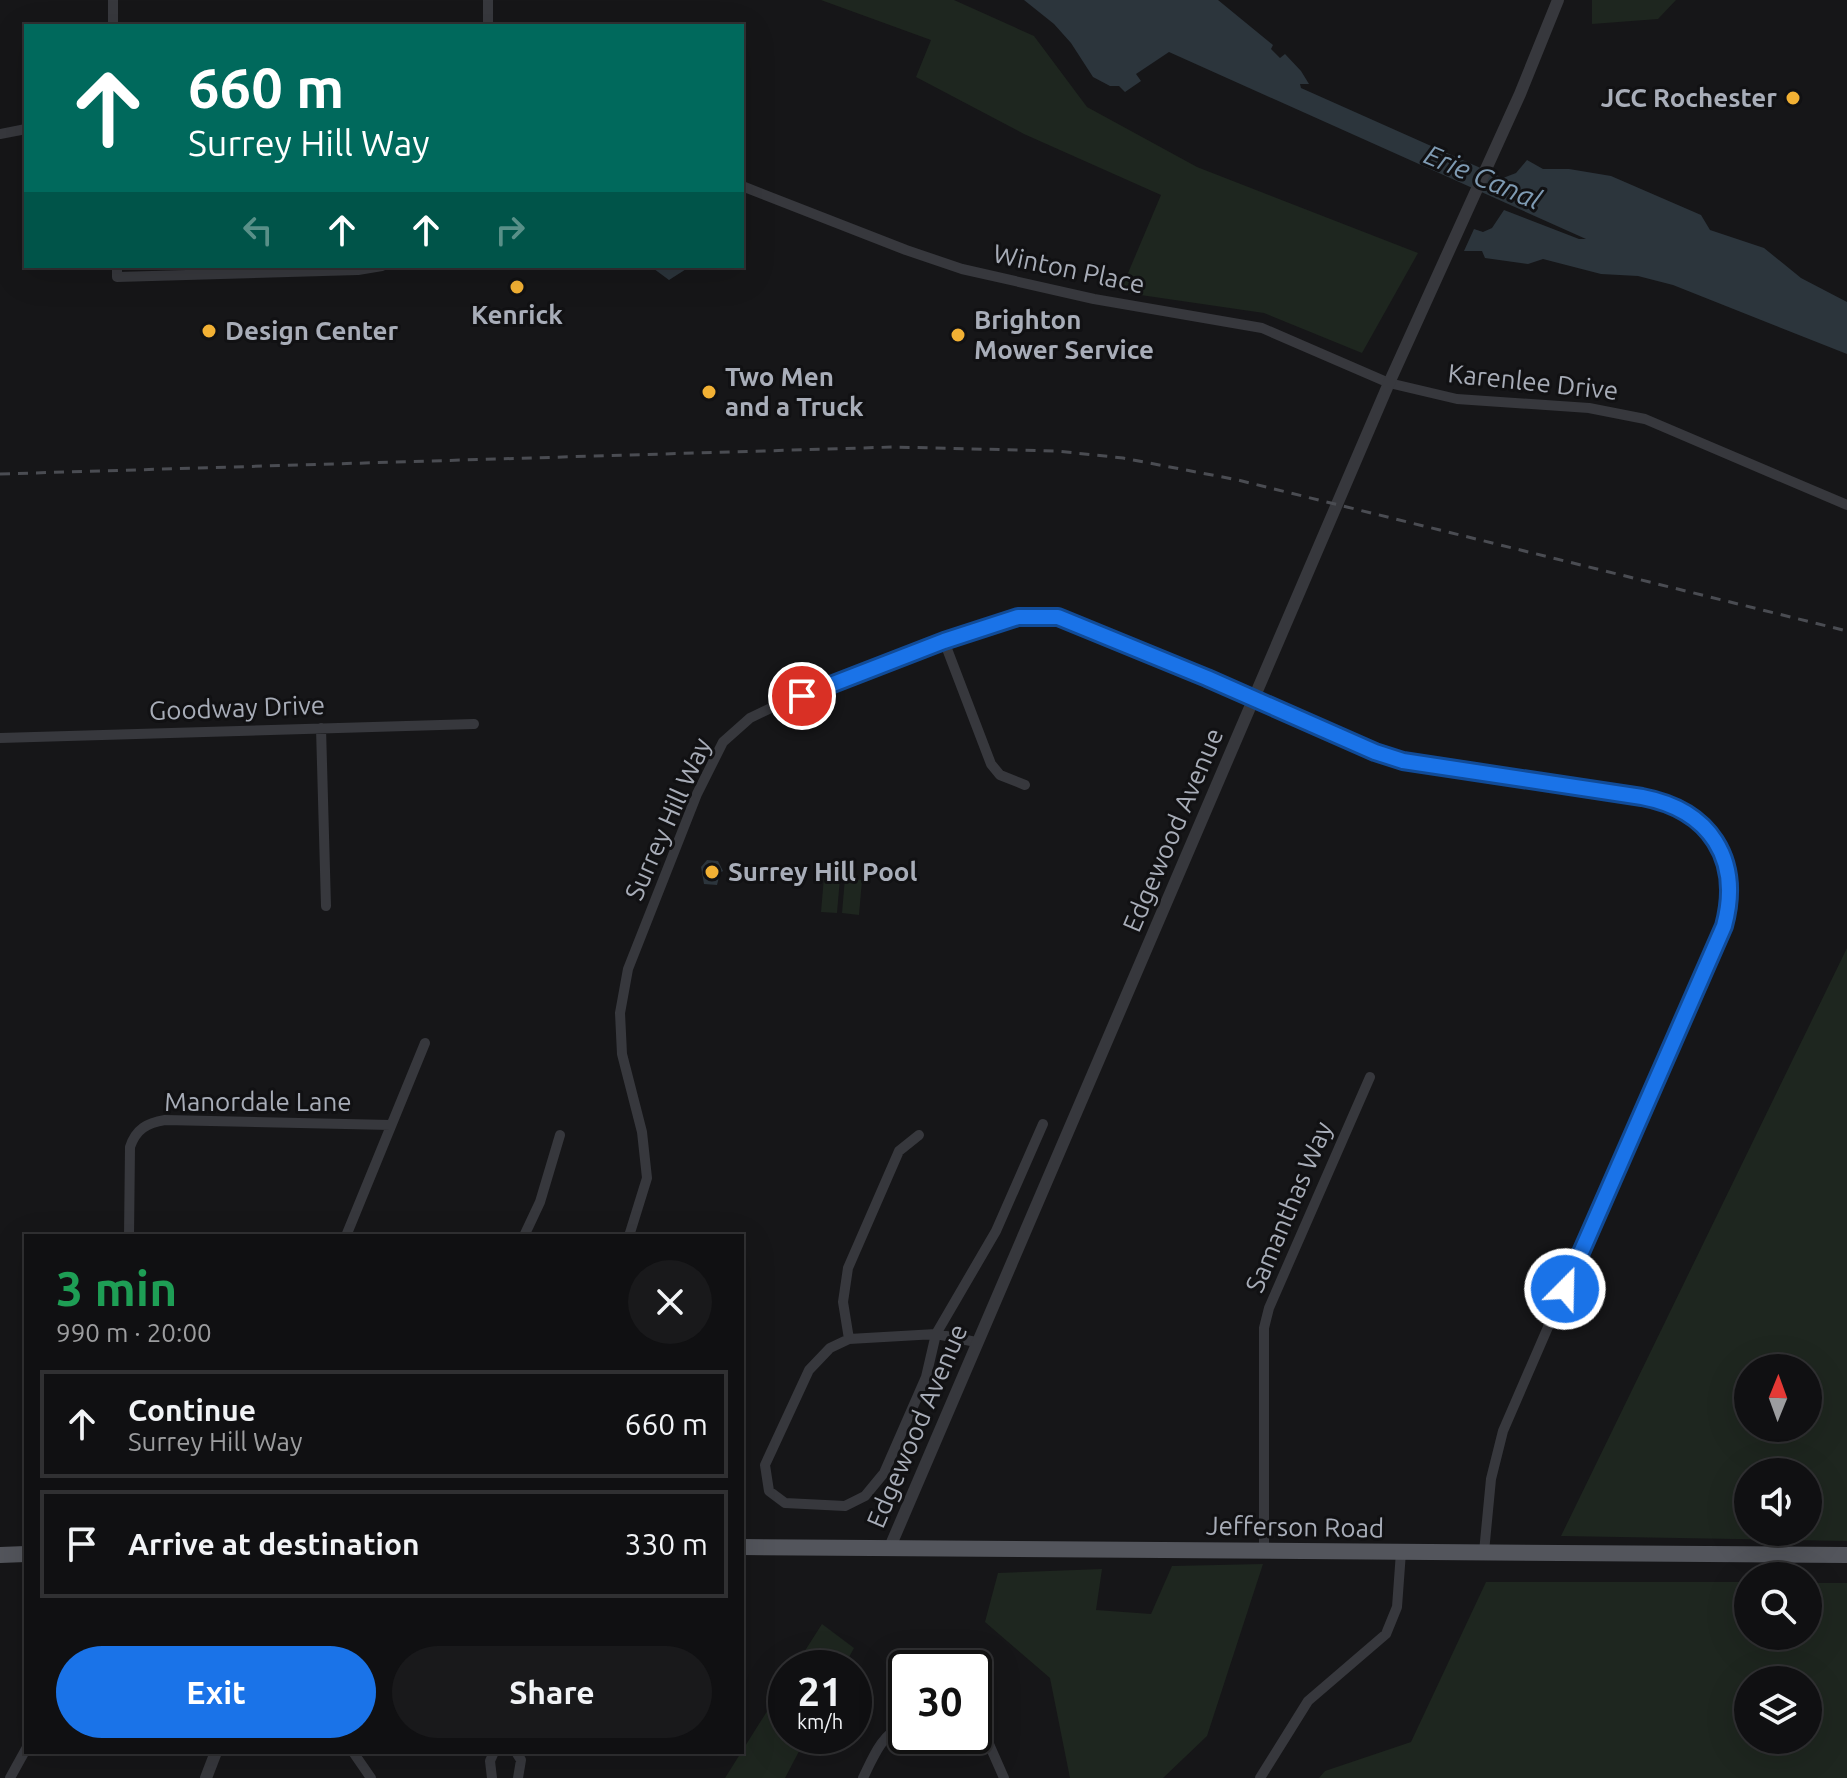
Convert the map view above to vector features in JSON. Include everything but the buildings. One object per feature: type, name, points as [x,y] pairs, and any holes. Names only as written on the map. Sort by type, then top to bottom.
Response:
[{"type":"main road","name":"Jefferson Road","points":[[744,1547],[1847,1555]]},
{"type":"main road","points":[[0,1555],[24,1554]]},
{"type":"street","points":[[113,0],[113,24]]},
{"type":"street","points":[[488,0],[489,24]]},
{"type":"street","name":"Edgewood Avenue","points":[[890,1547],[1389,383],[1501,137],[1558,0]]},
{"type":"street","points":[[0,134],[24,129]]},
{"type":"street","name":"Winton Place","points":[[744,187],[962,269],[1094,299],[1262,328],[1389,383]]},
{"type":"street","points":[[117,268],[117,277],[370,268]]},
{"type":"street","name":"Karenlee Drive","points":[[1389,383],[1457,399],[1589,408],[1627,414],[1667,427],[1847,505]]},
{"type":"street","name":"Surrey Hill Way","points":[[630,1234],[647,1178],[642,1132],[622,1054],[620,1013],[628,969],[697,794],[723,742],[750,718],[773,707],[944,641],[1018,617],[1058,617],[1375,752],[1403,761],[1661,800],[1678,807],[1705,827],[1716,842],[1728,873],[1729,901],[1724,926],[1503,1431],[1491,1479],[1484,1552]]},
{"type":"street","points":[[944,641],[991,764],[1000,775],[1025,785]]},
{"type":"street","name":"Goodway Drive","points":[[0,738],[474,724]]},
{"type":"street","points":[[321,728],[326,906]]},
{"type":"street","points":[[347,1234],[425,1043]]},
{"type":"street","name":"Samanthas Way","points":[[1264,1551],[1264,1328],[1269,1308],[1370,1077]]},
{"type":"street","name":"Manordale Lane","points":[[129,1234],[130,1147],[145,1125],[165,1120],[391,1125]]},
{"type":"street","points":[[976,1342],[936,1334],[849,1339],[830,1348],[809,1370],[765,1465],[769,1491],[779,1502],[845,1506],[858,1501],[875,1487],[926,1377],[936,1334],[996,1231],[1043,1124]]},
{"type":"street","points":[[525,1234],[540,1202],[560,1135]]},
{"type":"street","points":[[849,1339],[843,1302],[848,1268],[899,1151],[919,1135]]},
{"type":"street","points":[[1260,1778],[1308,1701],[1386,1634],[1397,1607],[1401,1552]]},
{"type":"street","points":[[863,1778],[880,1743],[888,1737]]},
{"type":"street","points":[[992,1751],[1004,1778]]},
{"type":"street","points":[[10,1778],[24,1753]]},
{"type":"street","points":[[206,1778],[215,1754]]},
{"type":"street","points":[[354,1754],[371,1778]]},
{"type":"street","points":[[492,1778],[490,1761],[493,1754]]},
{"type":"street","points":[[517,1754],[521,1760],[518,1778]]},
{"type":"shaded area","points":[[821,0],[954,0],[1034,36],[1087,107],[1197,167],[1418,253],[1362,353],[1264,313],[1120,292],[1161,195],[1024,134],[916,77],[931,40]]},
{"type":"shaded area","points":[[1592,0],[1676,0],[1658,19],[1592,24]]},
{"type":"shaded area","points":[[824,877],[840,878],[837,913],[821,912]]},
{"type":"shaded area","points":[[845,878],[862,880],[859,915],[842,913]]},
{"type":"shaded area","points":[[1847,948],[1847,1541],[1822,1541],[1822,1458],[1734,1458],[1734,1539],[1561,1536]]},
{"type":"shaded area","points":[[1263,1564],[1207,1736],[1163,1778],[1070,1778],[1050,1678],[985,1622],[998,1573],[1102,1569],[1096,1610],[1151,1614],[1172,1566]]},
{"type":"shaded area","points":[[1486,1582],[1734,1582],[1734,1650],[1822,1650],[1822,1583],[1847,1583],[1847,1778],[1319,1778],[1325,1771],[1411,1742]]},
{"type":"shaded area","points":[[822,1624],[854,1648],[853,1650],[805,1650]]},
{"type":"shaded area","points":[[768,1710],[768,1754],[798,1754],[785,1778],[725,1778],[740,1754],[744,1754],[744,1748]]},
{"type":"water","name":"Erie Canal","points":[[1024,0],[1218,0],[1273,45],[1271,49],[1280,58],[1285,54],[1309,84],[1300,84],[1301,88],[1503,178],[1516,173],[1527,160],[1543,169],[1569,169],[1611,176],[1701,215],[1710,230],[1764,248],[1801,278],[1847,302],[1847,354],[1673,285],[1638,276],[1601,274],[1543,259],[1528,264],[1485,258],[1482,251],[1464,251],[1474,229],[1483,232],[1492,228],[1504,210],[1586,239],[1169,52],[1136,74],[1141,81],[1125,92],[1119,86],[1110,86],[1093,77],[1071,43],[1054,24]]},
{"type":"water","points":[[653,268],[688,268],[669,280]]},
{"type":"water","name":"Surrey Hill Pool","points":[[707,860],[718,861],[723,871],[717,885],[704,884],[701,867]]},
{"type":"railway","points":[[0,474],[894,447],[1056,451],[1123,458],[1238,480],[1847,631]]},
{"type":"place","name":"JCC Rochester","points":[[1793,98]]},
{"type":"place","name":"Kenrick","points":[[517,287]]},
{"type":"place","name":"Design Center","points":[[209,331]]},
{"type":"place","name":"Brighton Mower Service","points":[[958,335]]},
{"type":"place","name":"Two Men and a Truck","points":[[709,392]]},
{"type":"place","name":"Surrey Hill Pool","points":[[712,872]]},
{"type":"route","points":[[802,696],[944,641],[1018,617],[1058,617],[1375,752],[1403,761],[1661,800],[1692,816],[1705,827],[1724,859],[1730,888],[1724,926],[1565,1289]]}]
